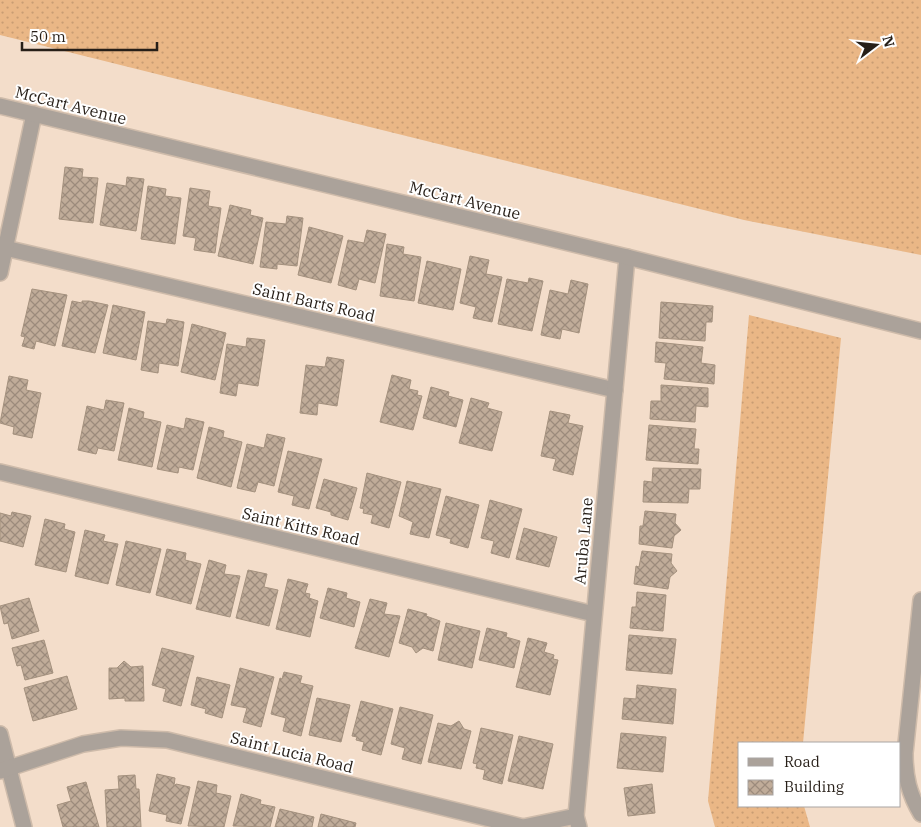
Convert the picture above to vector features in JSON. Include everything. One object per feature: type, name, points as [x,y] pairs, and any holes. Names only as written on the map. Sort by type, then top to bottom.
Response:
[{"type":"street","name":"McCart Avenue","points":[[0,106],[627,257],[921,331]]},
{"type":"street","points":[[0,273],[34,114]]},
{"type":"street","name":"Saint Barts Road","points":[[5,248],[615,390]]},
{"type":"street","name":"Aruba Lane","points":[[577,822],[627,257]]},
{"type":"street","name":"Saint Kitts Road","points":[[0,472],[594,614]]},
{"type":"street","points":[[921,600],[905,753],[905,773],[910,794],[921,814]]},
{"type":"street","points":[[0,734],[4,769],[24,827]]},
{"type":"street","name":"Saint Lucia Road","points":[[4,769],[83,744],[121,738],[167,740],[523,827],[577,822]]},
{"type":"shaded area","points":[[0,0],[921,0],[921,255],[744,220],[0,35]]},
{"type":"shaded area","points":[[749,315],[841,338],[803,742],[738,742],[738,807],[804,807],[810,827],[715,827],[708,801]]},
{"type":"building","points":[[65,167],[83,169],[82,177],[98,178],[93,223],[59,219]]},
{"type":"building","points":[[127,177],[144,179],[136,231],[100,225],[107,183],[126,186]]},
{"type":"building","points":[[148,186],[166,189],[165,196],[181,198],[175,244],[141,239]]},
{"type":"building","points":[[190,188],[210,191],[208,206],[221,208],[215,253],[194,250],[196,238],[183,236]]},
{"type":"building","points":[[230,205],[251,210],[250,215],[263,218],[253,264],[218,256]]},
{"type":"building","points":[[287,216],[303,218],[297,266],[277,264],[277,269],[260,267],[266,222],[286,224]]},
{"type":"building","points":[[309,227],[343,236],[331,283],[298,275]]},
{"type":"building","points":[[367,230],[386,234],[375,283],[359,279],[356,290],[338,285],[348,240],[364,243]]},
{"type":"building","points":[[387,244],[404,247],[403,254],[421,257],[414,301],[380,296]]},
{"type":"building","points":[[470,256],[489,260],[486,274],[502,277],[492,322],[473,318],[476,307],[460,303]]},
{"type":"building","points":[[427,261],[461,269],[453,310],[418,303]]},
{"type":"building","points":[[529,278],[543,281],[532,331],[498,324],[507,279],[528,283]]},
{"type":"building","points":[[571,280],[588,284],[579,333],[562,329],[560,339],[541,335],[550,290],[568,294]]},
{"type":"building","points":[[32,289],[67,295],[55,346],[36,341],[34,349],[22,346],[25,337],[21,336]]},
{"type":"building","points":[[72,301],[82,303],[82,301],[89,301],[108,305],[95,353],[62,346]]},
{"type":"building","points":[[661,302],[713,306],[712,322],[706,322],[705,341],[659,338]]},
{"type":"building","points":[[113,305],[145,312],[136,360],[103,353]]},
{"type":"building","points":[[167,319],[184,322],[178,366],[159,363],[158,373],[141,370],[148,321],[166,324]]},
{"type":"building","points":[[192,324],[226,333],[215,380],[181,372]]},
{"type":"building","points":[[247,338],[265,340],[258,386],[238,383],[236,396],[220,393],[227,344],[246,347]]},
{"type":"building","points":[[656,342],[703,347],[701,363],[715,365],[714,384],[664,379],[666,363],[655,362]]},
{"type":"building","points":[[327,357],[344,360],[337,406],[318,403],[317,415],[300,413],[306,365],[325,367]]},
{"type":"building","points":[[392,375],[411,380],[409,389],[418,391],[417,395],[422,396],[413,430],[380,422]]},
{"type":"building","points":[[9,376],[28,380],[26,390],[41,393],[32,438],[13,434],[14,427],[0,423]]},
{"type":"building","points":[[661,385],[708,388],[708,407],[696,406],[695,422],[650,419],[651,401],[661,401]]},
{"type":"building","points":[[431,387],[449,392],[448,396],[463,400],[456,427],[423,418]]},
{"type":"building","points":[[471,398],[489,403],[487,408],[502,412],[492,451],[459,443]]},
{"type":"building","points":[[106,400],[124,403],[114,451],[98,448],[96,454],[78,450],[87,406],[104,410]]},
{"type":"building","points":[[129,408],[144,412],[143,418],[161,422],[152,467],[118,460]]},
{"type":"building","points":[[550,411],[570,415],[568,423],[583,426],[573,475],[553,470],[556,459],[541,456]]},
{"type":"building","points":[[186,418],[204,422],[193,470],[179,467],[178,473],[157,469],[167,425],[184,429]]},
{"type":"building","points":[[649,425],[696,429],[694,449],[699,449],[698,464],[646,460]]},
{"type":"building","points":[[209,427],[224,431],[223,437],[242,442],[231,487],[197,478]]},
{"type":"building","points":[[267,434],[285,438],[274,486],[258,482],[255,492],[237,488],[247,444],[264,448]]},
{"type":"building","points":[[288,451],[322,459],[309,509],[292,505],[294,496],[278,492]]},
{"type":"building","points":[[653,468],[701,469],[700,489],[689,489],[688,503],[643,502],[644,481],[652,482]]},
{"type":"building","points":[[367,473],[401,482],[389,528],[371,523],[373,515],[363,513],[364,509],[360,508]]},
{"type":"building","points":[[324,479],[357,488],[348,520],[331,515],[331,512],[316,508]]},
{"type":"building","points":[[407,481],[441,489],[429,538],[410,534],[413,522],[399,516]]},
{"type":"building","points":[[446,496],[479,505],[468,548],[450,543],[451,539],[436,535]]},
{"type":"building","points":[[490,500],[522,509],[509,558],[491,553],[494,541],[481,538]]},
{"type":"building","points":[[645,511],[676,514],[675,523],[681,530],[674,536],[672,548],[639,544],[640,526],[643,526]]},
{"type":"building","points":[[12,512],[31,516],[23,547],[0,541],[0,513],[11,516]]},
{"type":"building","points":[[45,519],[65,524],[64,529],[75,532],[66,572],[35,565]]},
{"type":"building","points":[[524,528],[557,537],[549,567],[516,559]]},
{"type":"building","points":[[85,530],[105,535],[103,541],[118,544],[108,584],[75,576]]},
{"type":"building","points":[[126,541],[161,549],[150,593],[116,585]]},
{"type":"building","points":[[167,549],[186,553],[185,560],[201,564],[191,604],[156,595]]},
{"type":"building","points":[[642,551],[672,554],[671,563],[677,571],[670,577],[668,589],[634,584],[636,566],[639,567]]},
{"type":"building","points":[[209,560],[226,565],[224,574],[240,576],[230,617],[196,609]]},
{"type":"building","points":[[248,570],[267,574],[264,587],[278,590],[269,626],[236,618]]},
{"type":"building","points":[[288,579],[308,584],[305,593],[310,594],[309,598],[318,601],[310,637],[276,629]]},
{"type":"building","points":[[328,588],[347,593],[346,598],[360,602],[354,627],[320,618]]},
{"type":"building","points":[[637,592],[666,595],[663,631],[630,628],[632,607],[636,607]]},
{"type":"building","points":[[29,598],[39,631],[12,639],[8,623],[4,624],[0,606]]},
{"type":"building","points":[[370,599],[387,603],[384,614],[400,616],[389,657],[355,648]]},
{"type":"building","points":[[408,609],[427,614],[426,616],[440,621],[433,651],[423,648],[416,653],[412,647],[399,643]]},
{"type":"building","points":[[446,623],[480,631],[472,668],[438,660]]},
{"type":"building","points":[[487,628],[507,633],[506,637],[520,641],[514,668],[479,660]]},
{"type":"building","points":[[629,635],[676,639],[672,674],[626,670]]},
{"type":"building","points":[[528,638],[547,643],[544,652],[554,655],[553,659],[558,660],[550,695],[516,687]]},
{"type":"building","points":[[44,640],[53,673],[25,680],[21,665],[17,666],[12,648]]},
{"type":"building","points":[[162,648],[194,656],[181,706],[163,701],[166,689],[152,685]]},
{"type":"building","points":[[124,661],[131,667],[143,666],[144,701],[125,701],[125,698],[109,699],[109,668],[117,668]]},
{"type":"building","points":[[240,668],[274,677],[261,727],[243,722],[247,708],[231,705]]},
{"type":"building","points":[[284,672],[302,676],[300,683],[313,686],[301,736],[283,731],[286,718],[271,714],[280,678],[282,679]]},
{"type":"building","points":[[67,676],[77,709],[33,721],[24,688]]},
{"type":"building","points":[[197,677],[230,685],[222,718],[205,713],[206,709],[191,705]]},
{"type":"building","points":[[637,685],[676,689],[673,724],[622,719],[624,698],[636,699]]},
{"type":"building","points":[[317,698],[350,705],[341,742],[309,735]]},
{"type":"building","points":[[361,701],[393,709],[381,755],[362,750],[364,742],[356,740],[357,737],[352,736]]},
{"type":"building","points":[[400,707],[433,715],[421,764],[402,759],[405,748],[391,744]]},
{"type":"building","points":[[459,721],[464,729],[471,731],[461,769],[428,762],[438,723],[451,726]]},
{"type":"building","points":[[481,728],[513,735],[502,784],[483,779],[485,770],[476,768],[477,764],[473,763]]},
{"type":"building","points":[[621,733],[666,737],[663,772],[617,768]]},
{"type":"building","points":[[519,736],[553,744],[543,789],[508,781]]},
{"type":"building","points":[[157,774],[175,778],[174,786],[176,784],[190,787],[181,824],[166,821],[167,815],[149,811]]},
{"type":"building","points":[[135,775],[136,789],[139,789],[141,827],[107,827],[105,790],[119,789],[118,776]]},
{"type":"building","points":[[198,781],[217,785],[216,793],[231,796],[224,827],[188,826]]},
{"type":"building","points":[[86,782],[99,827],[63,827],[57,805],[71,801],[67,787]]},
{"type":"building","points":[[652,784],[655,813],[628,816],[624,788]]},
{"type":"building","points":[[241,794],[261,800],[260,804],[275,807],[270,827],[233,826]]},
{"type":"building","points":[[280,809],[314,817],[312,827],[275,827]]},
{"type":"building","points":[[321,814],[356,823],[355,827],[318,827]]}]
